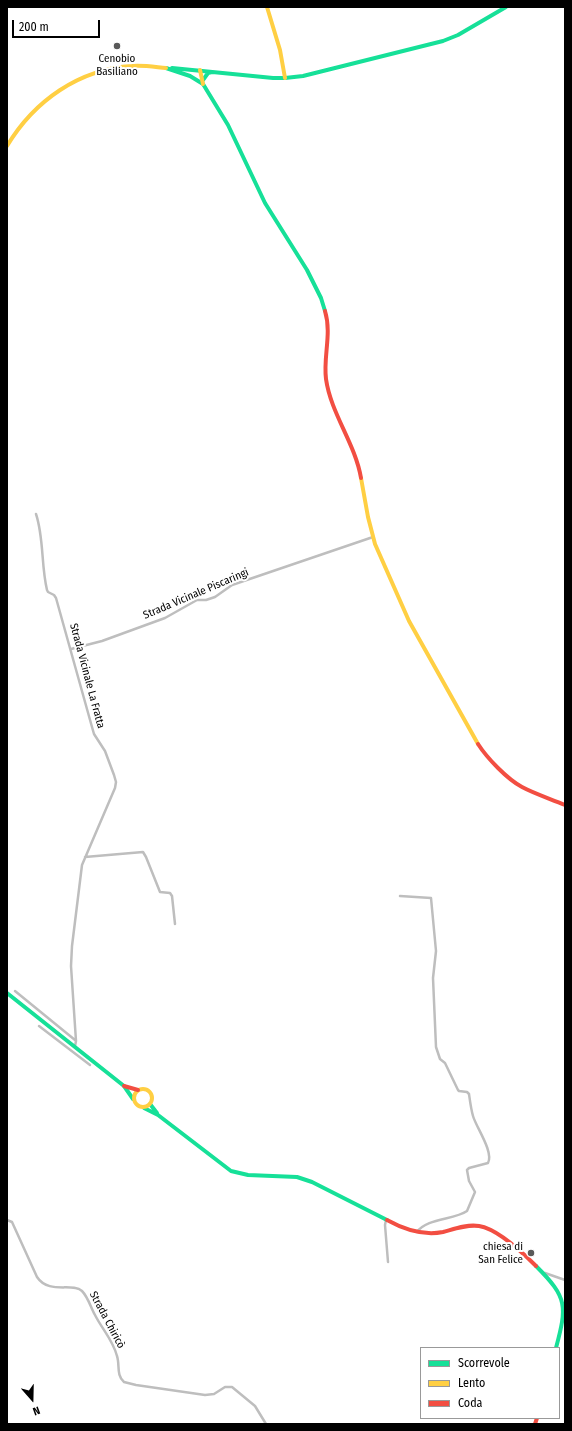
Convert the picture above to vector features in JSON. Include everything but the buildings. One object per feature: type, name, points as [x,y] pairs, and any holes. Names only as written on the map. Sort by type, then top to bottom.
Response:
[{"type":"main road","points":[[267,7],[280,50],[284,78]]},
{"type":"main road","points":[[7,146],[15,132],[31,112],[56,92],[72,82],[88,75],[130,66],[200,70],[284,78],[326,71],[443,41],[458,35],[506,7]]},
{"type":"main road","points":[[166,68],[202,81]]},
{"type":"main road","points":[[200,70],[202,81],[228,125],[265,203],[307,270],[321,298],[326,314],[328,329],[326,378],[332,405],[358,466],[368,518],[381,560],[409,621],[482,750],[506,776],[521,787],[565,805]]},
{"type":"main road","points":[[202,81],[208,73],[212,72]]},
{"type":"main road","points":[[7,993],[124,1086],[136,1104],[158,1115],[231,1171],[248,1175],[285,1176],[312,1182],[410,1231],[430,1234],[469,1226],[484,1227],[500,1234],[518,1249],[557,1290],[564,1306],[563,1318],[556,1347]]},
{"type":"main road","points":[[124,1086],[138,1090],[146,1089],[151,1093],[152,1099],[150,1104],[144,1108]]},
{"type":"main road","points":[[134,1099],[138,1090]]},
{"type":"main road","points":[[150,1104],[158,1115]]},
{"type":"street","name":"Strada Vicinale La Fratta","points":[[36,514],[43,551],[44,575],[47,590],[56,598],[93,731],[107,756],[116,782],[115,788],[83,861],[72,946],[71,966],[76,1041],[75,1046]]},
{"type":"street","name":"Strada Vicinale Piscaringi","points":[[71,649],[102,641],[165,618],[197,600],[206,600],[215,597],[232,585],[373,537]]},
{"type":"street","points":[[85,857],[143,852],[160,892],[170,894],[172,896],[176,924]]},
{"type":"street","points":[[400,896],[431,898],[436,951],[433,978],[436,1046],[440,1059],[445,1063],[458,1090],[469,1094],[473,1117],[481,1132],[490,1160],[484,1164],[469,1168],[467,1170],[469,1181],[475,1192],[466,1211],[437,1220],[417,1232]]},
{"type":"street","points":[[15,992],[76,1041]]},
{"type":"street","points":[[40,1026],[90,1065]]},
{"type":"street","points":[[60,1041],[63,1037]]},
{"type":"street","name":"Strada Chiricò","points":[[7,1220],[12,1222],[35,1274],[41,1283],[49,1286],[76,1288],[83,1292],[96,1318],[112,1342],[118,1357],[121,1379],[124,1382],[205,1395],[214,1394],[225,1387],[232,1387],[255,1406],[266,1424]]},
{"type":"street","points":[[386,1220],[385,1225],[388,1262]]},
{"type":"street","points":[[543,1274],[545,1273],[565,1280]]},
{"type":"traffic: fast","points":[[172,68],[273,78],[303,76],[443,41],[458,35],[506,7]]},
{"type":"traffic: fast","points":[[166,68],[190,76],[203,84],[228,125],[265,203],[307,270],[321,298],[325,311]]},
{"type":"traffic: fast","points":[[203,80],[208,73],[212,72]]},
{"type":"traffic: fast","points":[[7,993],[124,1086],[133,1099]]},
{"type":"traffic: fast","points":[[150,1104],[157,1113]]},
{"type":"traffic: fast","points":[[144,1108],[158,1115],[231,1171],[248,1175],[297,1177],[312,1182],[387,1220]]},
{"type":"traffic: fast","points":[[536,1266],[554,1286],[562,1303],[562,1322],[556,1347]]},
{"type":"traffic: slow","points":[[267,7],[280,50],[285,78]]},
{"type":"traffic: slow","points":[[7,146],[30,115],[60,90],[76,81],[94,73],[113,68],[136,66],[166,68]]},
{"type":"traffic: slow","points":[[200,70],[203,84]]},
{"type":"traffic: slow","points":[[361,478],[368,517],[375,544],[409,621],[478,744]]},
{"type":"traffic: slow","points":[[139,1089],[147,1089],[152,1094],[152,1098],[150,1105],[147,1107],[139,1107],[134,1102],[134,1094],[139,1089]]},
{"type":"traffic: jam","points":[[325,311],[328,328],[325,371],[326,379],[333,404],[354,453],[361,478]]},
{"type":"traffic: jam","points":[[478,744],[487,756],[510,779],[532,792],[565,805]]},
{"type":"traffic: jam","points":[[124,1086],[138,1090]]},
{"type":"traffic: jam","points":[[387,1220],[401,1227],[421,1233],[436,1233],[470,1226],[486,1228],[510,1242],[536,1266]]},
{"type":"traffic: jam","points":[[535,1424],[537,1419]]},
{"type":"place","name":"Cenobio Basiliano","points":[[117,46]]},
{"type":"place","name":"chiesa di San Felice","points":[[531,1253]]}]
